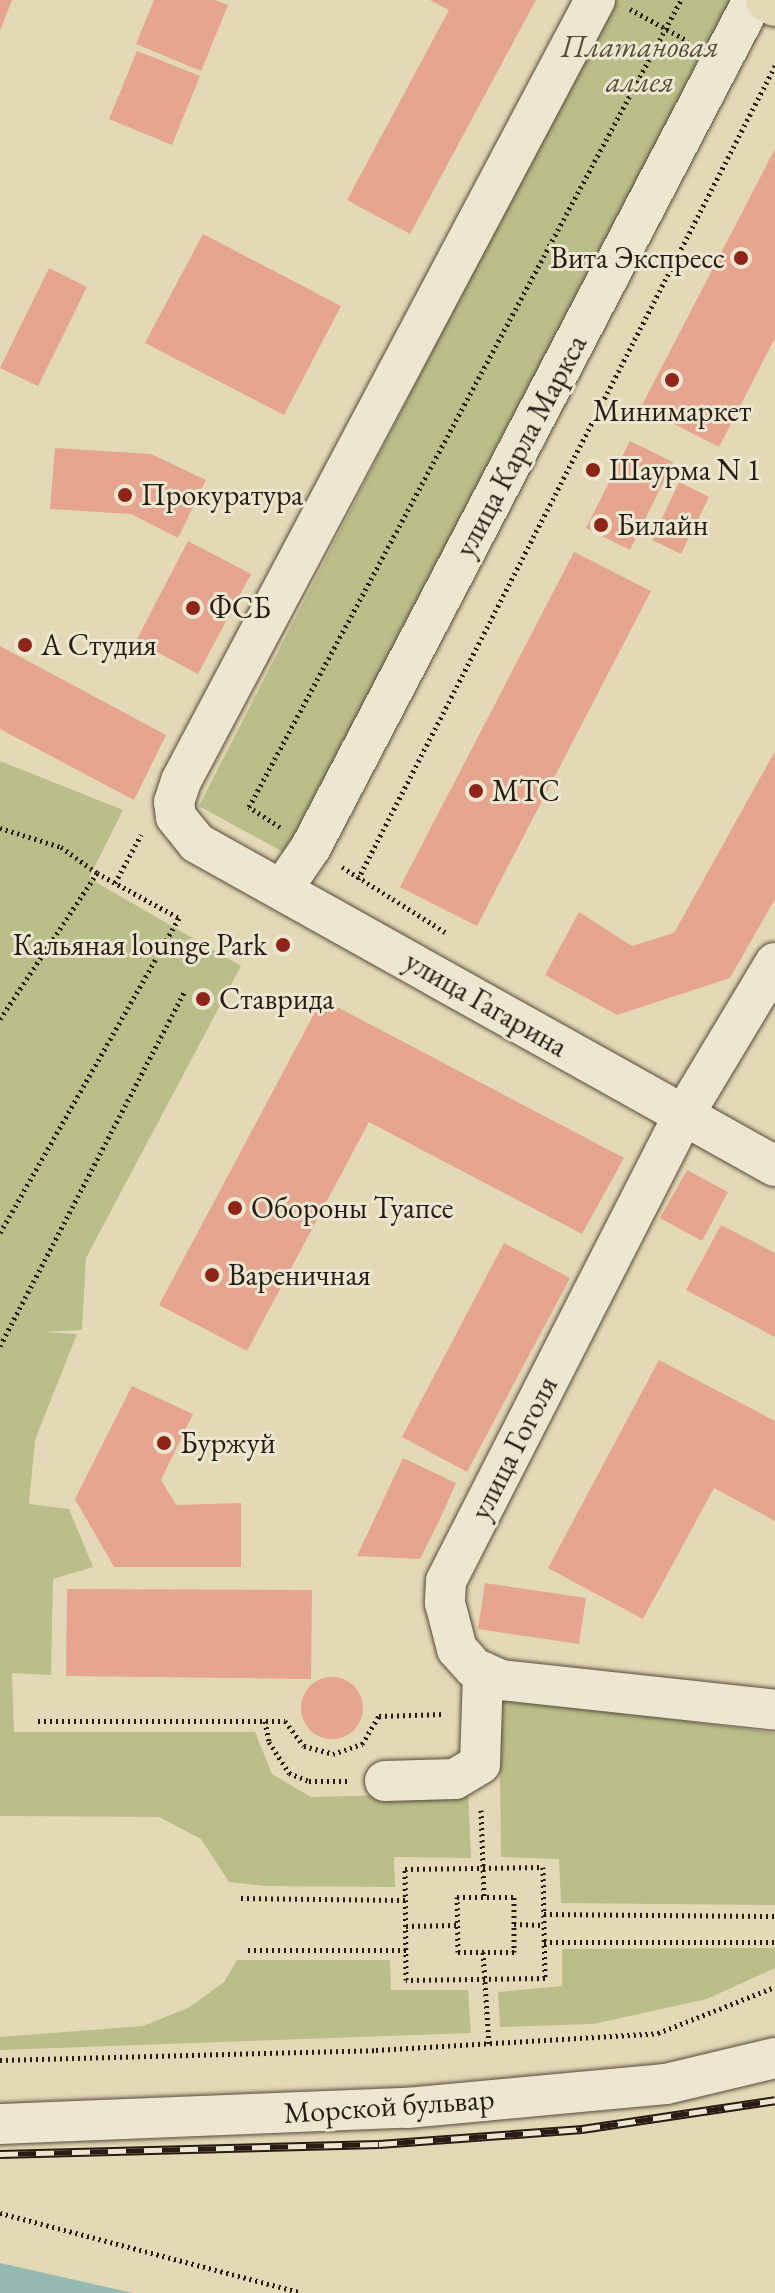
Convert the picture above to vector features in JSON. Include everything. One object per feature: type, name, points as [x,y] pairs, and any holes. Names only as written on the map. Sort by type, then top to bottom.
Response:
[{"type":"main road","points":[[768,0],[775,4]]},
{"type":"street","name":"улица Гагарина","points":[[595,0],[181,781],[174,802],[176,817],[197,843],[283,888],[775,1166]]},
{"type":"street","name":"улица Карла Маркса","points":[[283,888],[311,847],[753,0]]},
{"type":"street","name":"улица Гоголя","points":[[775,963],[683,1116],[446,1581],[452,1637],[457,1649],[483,1672],[539,1688],[775,1710]]},
{"type":"street","points":[[385,1781],[455,1779],[480,1764],[483,1672]]},
{"type":"street","name":"Морской бульвар","points":[[0,2124],[407,2108],[666,2084],[775,2058]]},
{"type":"path","points":[[358,879],[775,66]]},
{"type":"path","points":[[0,828],[61,847],[97,873],[179,918],[0,1233]]},
{"type":"path","points":[[0,1019],[97,873]]},
{"type":"path","points":[[0,1346],[185,990]]},
{"type":"path","points":[[38,1721],[285,1721],[304,1746],[333,1754],[362,1744],[379,1716],[484,1713]]},
{"type":"path","points":[[265,1721],[269,1742],[289,1773],[309,1781],[385,1781]]},
{"type":"path","points":[[480,1764],[484,1897]]},
{"type":"path","points":[[543,1867],[545,1978],[406,1980],[405,1900],[405,1869],[543,1867]]},
{"type":"path","points":[[457,1897],[484,1897],[514,1897],[514,1952],[458,1952],[457,1897]]},
{"type":"path","points":[[241,1898],[405,1900]]},
{"type":"path","points":[[544,1914],[775,1916]]},
{"type":"path","points":[[514,1924],[544,1925]]},
{"type":"path","points":[[406,1926],[457,1925]]},
{"type":"path","points":[[544,1942],[775,1942]]},
{"type":"path","points":[[248,1950],[406,1950]]},
{"type":"path","points":[[483,1952],[489,2045]]},
{"type":"path","points":[[0,2060],[489,2045],[658,2033],[775,1987]]},
{"type":"path","points":[[0,2213],[302,2293]]},
{"type":"green space","name":"Платановая аллея","points":[[612,0],[736,0],[285,853],[199,806]]},
{"type":"green space","points":[[0,761],[123,810],[89,878],[241,966],[86,1258],[82,1330],[44,1332],[77,1334],[35,1440],[29,1504],[69,1509],[93,1567],[53,1579],[51,1675],[12,1673],[14,1732],[255,1732],[272,1774],[311,1797],[468,1793],[471,1858],[394,1857],[395,1887],[266,1886],[229,1882],[201,1839],[159,1817],[0,1816]]},
{"type":"green space","points":[[499,1696],[775,1733],[775,1905],[561,1903],[559,1859],[501,1857]]},
{"type":"green space","points":[[775,1948],[775,1968],[707,1999],[593,2024],[500,2027],[498,1992],[562,1986],[562,1949]]},
{"type":"green space","points":[[237,1960],[390,1960],[391,1990],[468,1990],[471,2033],[0,2050],[0,2037],[143,2026],[190,2007],[224,1982]]},
{"type":"water","points":[[0,2263],[133,2293],[0,2293]]},
{"type":"building","points":[[0,0],[12,0],[0,31]]},
{"type":"building","points":[[154,0],[215,0],[228,5],[201,71],[136,44]]},
{"type":"building","points":[[430,0],[536,0],[410,234],[347,200],[449,10]]},
{"type":"building","points":[[137,51],[200,76],[172,145],[109,119]]},
{"type":"building","points":[[775,149],[775,338],[719,447],[641,407]]},
{"type":"building","points":[[203,234],[341,306],[284,415],[145,343]]},
{"type":"building","points":[[49,268],[87,287],[38,386],[0,368]]},
{"type":"building","points":[[630,441],[673,462],[630,550],[586,528]]},
{"type":"building","name":"Прокуратура","points":[[55,448],[151,454],[206,480],[178,538],[131,514],[50,509]]},
{"type":"building","points":[[679,482],[709,497],[681,554],[652,540]]},
{"type":"building","name":"ФСБ","points":[[188,541],[251,574],[198,674],[136,641]]},
{"type":"building","points":[[574,552],[651,591],[477,926],[400,887]]},
{"type":"building","points":[[0,646],[166,735],[134,800],[0,729]]},
{"type":"building","points":[[775,751],[775,899],[730,978],[617,1015],[545,975],[579,912],[632,946],[674,933]]},
{"type":"building","points":[[322,999],[624,1158],[582,1234],[369,1122],[247,1351],[159,1305]]},
{"type":"building","points":[[687,1170],[728,1192],[702,1241],[660,1218]]},
{"type":"building","points":[[721,1225],[775,1253],[775,1337],[686,1290]]},
{"type":"building","points":[[504,1243],[570,1278],[467,1472],[402,1437]]},
{"type":"building","points":[[659,1360],[775,1421],[775,1521],[714,1488],[643,1619],[548,1568]]},
{"type":"building","points":[[132,1386],[193,1414],[161,1480],[176,1505],[241,1503],[241,1567],[114,1567],[75,1499]]},
{"type":"building","points":[[403,1458],[456,1483],[439,1521],[420,1559],[357,1556]]},
{"type":"building","points":[[485,1583],[586,1598],[579,1644],[478,1629]]},
{"type":"building","points":[[67,1589],[312,1590],[311,1679],[66,1676]]},
{"type":"building","points":[[332,1677],[344,1679],[354,1686],[361,1696],[361,1720],[354,1730],[344,1737],[332,1739],[320,1737],[310,1730],[303,1720],[301,1708],[303,1696],[310,1686],[320,1679]]},
{"type":"railway","points":[[0,2154],[379,2144],[582,2129],[775,2100]]},
{"type":"place","name":"Вита Экспресс","points":[[741,258]]},
{"type":"place","name":"Минимаркет","points":[[672,380]]},
{"type":"place","name":"Шаурма N 1","points":[[593,470]]},
{"type":"place","name":"Прокуратура","points":[[125,495]]},
{"type":"place","name":"Билайн","points":[[601,525]]},
{"type":"place","name":"ФСБ","points":[[193,608]]},
{"type":"place","name":"А Студия","points":[[25,645]]},
{"type":"place","name":"МТС","points":[[476,791]]},
{"type":"place","name":"Кальяная lounge Park","points":[[283,945]]},
{"type":"place","name":"Ставрида","points":[[203,999]]},
{"type":"place","name":"Обороны Туапсе","points":[[235,1208]]},
{"type":"place","name":"Вареничная","points":[[212,1275]]},
{"type":"place","name":"Буржуй","points":[[164,1443]]}]
